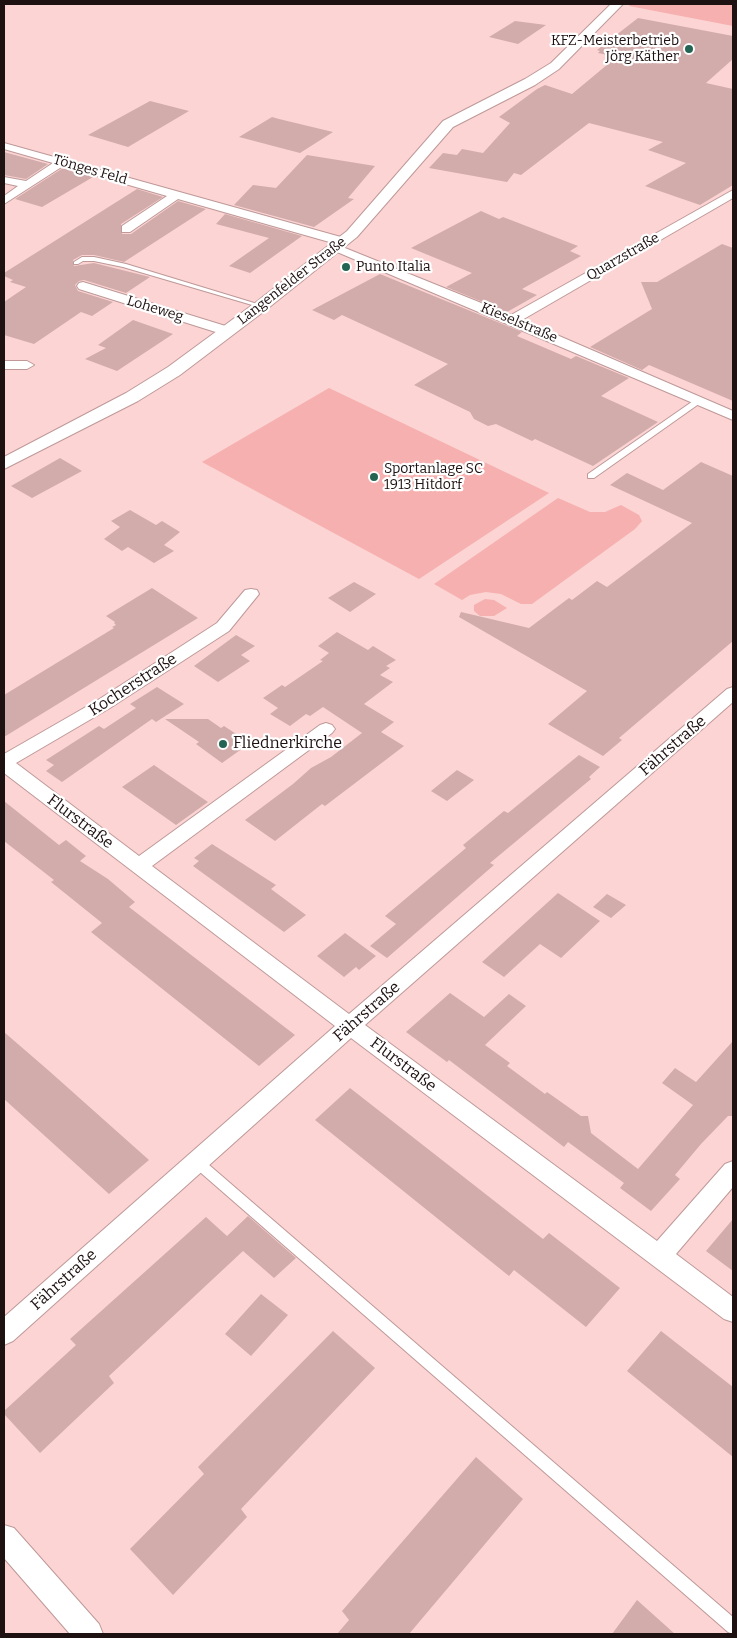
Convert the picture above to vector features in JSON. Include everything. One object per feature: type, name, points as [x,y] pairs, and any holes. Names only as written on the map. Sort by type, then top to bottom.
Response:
[{"type":"street","name":"Langenfelder Straße","points":[[4,464],[132,397],[174,370],[261,306],[340,246],[448,124],[530,82],[555,66],[617,4]]},
{"type":"street","name":"Tönges Feld","points":[[4,146],[176,195],[340,246]]},
{"type":"street","points":[[4,201],[62,162]]},
{"type":"street","points":[[4,180],[29,185]]},
{"type":"street","name":"Quarzstraße","points":[[512,320],[733,193]]},
{"type":"street","points":[[126,229],[176,195]]},
{"type":"street","name":"Kieselstraße","points":[[340,246],[733,416]]},
{"type":"street","name":"Loheweg","points":[[83,286],[227,331]]},
{"type":"street","points":[[4,365],[27,365]]},
{"type":"street","name":"Kocherstraße","points":[[4,763],[104,704],[222,627],[251,594]]},
{"type":"street","name":"Fährstraße","points":[[4,1333],[350,1026],[733,693]]},
{"type":"street","points":[[138,866],[326,729]]},
{"type":"street","name":"Flurstraße","points":[[4,763],[350,1026],[733,1310]]},
{"type":"street","points":[[660,1255],[733,1171]]},
{"type":"street","points":[[4,1538],[89,1634]]},
{"type":"lane","points":[[76,264],[82,259],[94,259],[124,265],[261,306]]},
{"type":"lane","points":[[591,476],[699,401]]},
{"type":"lane","points":[[197,1162],[733,1627]]},
{"type":"shaded area","points":[[631,4],[733,4],[733,26],[629,6]]},
{"type":"shaded area","name":"Sportanlage SC 1913 Hitdorf","points":[[329,388],[549,493],[419,579],[202,462]]},
{"type":"shaded area","points":[[558,498],[590,512],[605,512],[621,505],[639,515],[642,521],[635,529],[532,604],[521,604],[501,594],[486,592],[470,595],[462,600],[434,584]]},
{"type":"shaded area","points":[[485,599],[494,600],[507,608],[494,616],[480,616],[474,611],[474,605]]},
{"type":"building","points":[[638,18],[733,36],[733,59],[706,83],[733,89],[733,185],[700,205],[645,186],[686,163],[648,150],[663,142],[589,123],[521,175],[514,173],[507,182],[429,168],[443,153],[457,155],[462,149],[483,153],[510,123],[499,117],[537,89],[545,85],[572,94],[614,59],[611,58],[613,56],[598,53],[600,51],[597,50]]},
{"type":"building","points":[[515,21],[546,25],[518,44],[489,37]]},
{"type":"building","points":[[150,101],[189,111],[128,147],[88,135]]},
{"type":"building","points":[[272,117],[333,132],[300,153],[239,137]]},
{"type":"building","points":[[4,152],[48,164],[26,179],[4,175]]},
{"type":"building","points":[[307,155],[375,166],[348,198],[354,199],[314,227],[234,205],[253,185],[276,188]]},
{"type":"building","points":[[63,168],[93,177],[42,207],[15,199]]},
{"type":"building","points":[[137,189],[163,197],[121,224],[122,234],[131,234],[178,201],[206,209],[124,262],[94,255],[82,255],[73,260],[74,266],[94,263],[150,277],[126,293],[84,280],[79,281],[75,285],[78,291],[113,302],[92,316],[81,312],[34,344],[4,335],[4,302],[26,287],[10,282],[13,280],[4,276],[4,273]]},
{"type":"building","points":[[481,211],[499,219],[503,217],[578,246],[570,251],[581,256],[522,289],[537,295],[507,312],[446,287],[472,273],[411,248]]},
{"type":"building","points":[[225,214],[302,236],[250,273],[229,266],[269,238],[216,224]]},
{"type":"building","points":[[722,244],[733,248],[733,401],[649,365],[642,370],[590,347],[652,309],[641,282],[657,282]]},
{"type":"building","points":[[380,274],[522,332],[517,336],[571,359],[576,356],[629,378],[601,396],[658,422],[593,466],[535,439],[532,441],[496,424],[488,426],[474,419],[470,412],[414,385],[448,364],[342,315],[334,320],[312,310]]},
{"type":"building","points":[[133,320],[173,334],[117,371],[85,359],[106,348],[98,345]]},
{"type":"building","points":[[60,458],[82,471],[32,498],[11,486]]},
{"type":"building","points":[[701,462],[733,476],[733,641],[619,738],[622,740],[603,756],[548,724],[587,691],[459,617],[461,612],[529,628],[569,598],[572,600],[597,581],[607,587],[692,523],[610,485],[627,473],[663,490]]},
{"type":"building","points":[[130,510],[156,525],[162,521],[180,532],[164,545],[174,551],[154,563],[128,547],[122,551],[104,539],[120,527],[111,521]]},
{"type":"building","points":[[354,582],[376,594],[350,612],[328,598]]},
{"type":"building","points":[[152,588],[198,618],[4,737],[4,695],[114,628],[112,627],[116,625],[115,622],[106,616]]},
{"type":"building","points":[[337,632],[368,650],[373,646],[396,660],[386,666],[390,668],[380,675],[393,682],[364,704],[394,722],[381,732],[404,746],[325,806],[322,804],[275,841],[245,820],[311,768],[331,757],[362,733],[323,707],[310,716],[306,714],[290,726],[270,714],[278,708],[263,698],[282,685],[285,687],[323,661],[320,660],[329,653],[318,646]]},
{"type":"building","points":[[236,635],[255,646],[241,655],[250,661],[218,682],[194,666]]},
{"type":"building","points":[[157,687],[184,704],[156,722],[152,719],[62,782],[46,771],[54,765],[46,760],[99,726],[104,729],[136,708],[130,704]]},
{"type":"building","points":[[165,719],[208,719],[221,728],[224,726],[250,743],[222,763],[196,744],[199,742]]},
{"type":"building","points":[[579,755],[600,767],[589,777],[591,779],[490,863],[494,865],[387,958],[370,946],[396,924],[385,916],[466,848],[463,845],[504,811],[508,813]]},
{"type":"building","points":[[154,765],[208,802],[176,825],[122,787]]},
{"type":"building","points":[[457,770],[474,780],[447,801],[431,791]]},
{"type":"building","points":[[4,801],[59,845],[66,840],[86,856],[80,861],[108,879],[135,902],[129,907],[295,1035],[259,1066],[91,932],[102,923],[51,882],[54,880],[4,841]]},
{"type":"building","points":[[212,844],[276,885],[271,889],[306,915],[284,932],[193,866],[199,861],[194,858]]},
{"type":"building","points":[[558,893],[600,921],[561,958],[540,944],[504,977],[482,962]]},
{"type":"building","points":[[607,894],[626,905],[611,918],[593,907]]},
{"type":"building","points":[[345,933],[376,956],[359,970],[356,967],[344,977],[317,956]]},
{"type":"building","points":[[450,993],[484,1017],[509,994],[526,1006],[485,1045],[510,1063],[507,1066],[545,1094],[547,1092],[581,1116],[588,1116],[591,1133],[638,1169],[693,1105],[662,1083],[675,1068],[696,1082],[733,1041],[733,1116],[728,1116],[701,1144],[675,1175],[680,1179],[651,1211],[620,1188],[624,1183],[568,1142],[564,1147],[449,1060],[447,1062],[406,1032]]},
{"type":"building","points":[[4,1032],[149,1160],[109,1194],[4,1099]]},
{"type":"building","points":[[350,1088],[543,1239],[549,1233],[620,1288],[586,1327],[514,1270],[509,1276],[315,1120]]},
{"type":"building","points":[[248,1216],[296,1258],[274,1278],[243,1251],[109,1376],[114,1383],[40,1453],[4,1414],[4,1411],[76,1345],[70,1339],[206,1217],[227,1236]]},
{"type":"building","points":[[733,1219],[733,1271],[706,1251]]},
{"type":"building","points":[[261,1294],[288,1315],[251,1356],[225,1334]]},
{"type":"building","points":[[333,1331],[375,1368],[241,1509],[247,1517],[173,1595],[130,1549],[204,1474],[198,1467]]},
{"type":"building","points":[[661,1331],[733,1387],[733,1457],[627,1371]]},
{"type":"building","points":[[476,1457],[523,1499],[409,1634],[337,1634],[349,1620],[342,1611]]},
{"type":"building","points":[[637,1600],[675,1634],[612,1634]]},
{"type":"place","name":"KFZ-Meisterbetrieb Jörg Käther","points":[[689,49]]},
{"type":"place","name":"Punto Italia","points":[[346,267]]},
{"type":"place","name":"Sportanlage SC 1913 Hitdorf","points":[[374,477]]},
{"type":"place","name":"Fliednerkirche","points":[[223,744]]}]
